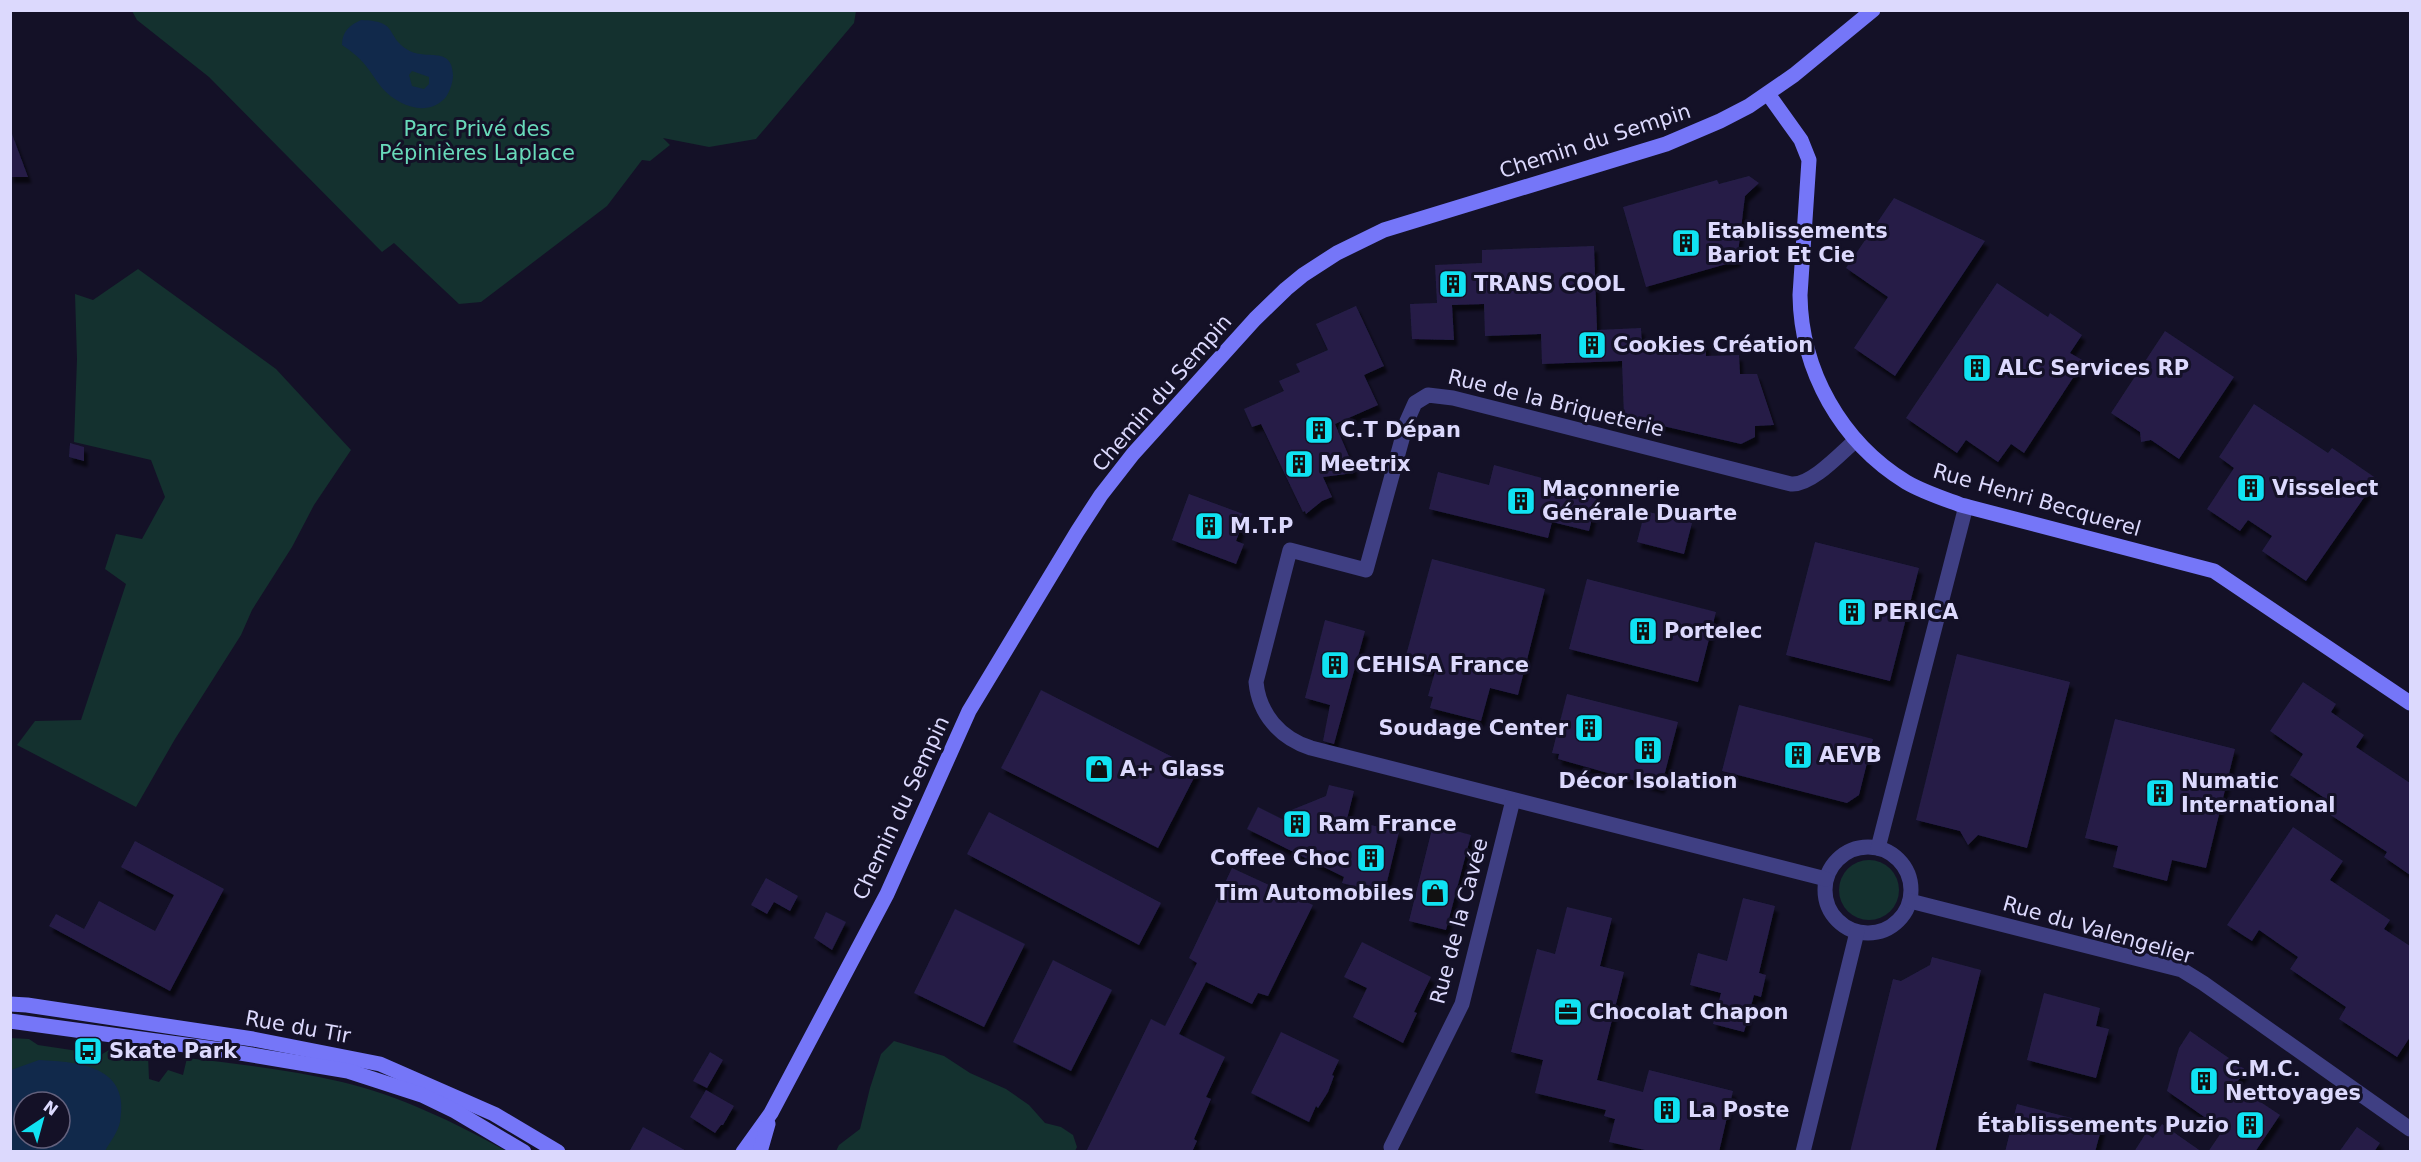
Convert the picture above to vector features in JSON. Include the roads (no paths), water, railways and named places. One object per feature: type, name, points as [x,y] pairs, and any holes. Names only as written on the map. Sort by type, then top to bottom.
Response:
[{"type":"street","name":"Chemin du Sempin","points":[[743,1152],[771,1113],[887,894],[969,711],[1077,532],[1106,488],[1133,454],[1255,319],[1286,288],[1361,240],[1410,221],[1665,144],[1720,121],[1768,94],[1873,10]]},
{"type":"street","name":"Rue Henri Becquerel","points":[[1768,94],[1801,140],[1809,159],[1800,295],[1811,365],[1828,402],[1856,440],[1879,463],[1929,494],[1966,506],[2214,571],[2410,703]]},
{"type":"street","name":"Rue de la Briqueterie","points":[[1513,800],[1300,744],[1272,723],[1257,696],[1256,682],[1290,550],[1366,570],[1407,421],[1415,403],[1428,395],[1453,398],[1797,485],[1811,478],[1856,440]]},
{"type":"street","points":[[1878,848],[1966,506]]},
{"type":"street","points":[[1513,800],[1826,879]]},
{"type":"street","name":"Rue de la Cavée","points":[[1391,1147],[1462,1004],[1513,800]]},
{"type":"street","points":[[1861,848],[1878,848],[1896,858],[1905,868],[1910,881],[1910,901],[1901,917],[1887,929],[1876,933],[1857,932],[1844,926],[1833,915],[1827,902],[1826,879],[1833,864],[1846,853],[1861,848]]},
{"type":"street","name":"Rue du Valengelier","points":[[1910,901],[2182,970],[2203,982],[2410,1129]]},
{"type":"street","points":[[1803,1152],[1857,932]]},
{"type":"street","name":"Rue du Tir","points":[[10,1004],[253,1039],[380,1064],[494,1113],[558,1152]]},
{"type":"street","name":"Rue du Tir","points":[[10,1021],[222,1050],[348,1071],[422,1095],[455,1110],[524,1152]]},
{"type":"street","name":"Chemin du Sempin","points":[[760,1152],[771,1113]]},
{"type":"water","points":[[361,20],[387,26],[408,50],[437,55],[448,60],[452,66],[453,78],[446,97],[431,107],[422,108],[405,104],[389,94],[361,60],[342,45],[345,32]],"holes":[[[412,71],[429,77],[429,84],[424,89],[412,86],[409,75]]]},
{"type":"water","points":[[39,1060],[70,1063],[99,1071],[110,1078],[118,1089],[121,1103],[120,1122],[105,1151],[11,1151],[11,1070]]},
{"type":"place","name":"Etablissements Bariot Et Cie","points":[[1686,243]]},
{"type":"place","name":"TRANS COOL","points":[[1453,284]]},
{"type":"place","name":"Cookies Création","points":[[1592,345]]},
{"type":"place","name":"ALC Services RP","points":[[1977,368]]},
{"type":"place","name":"C.T Dépan","points":[[1319,430]]},
{"type":"place","name":"Meetrix","points":[[1299,464]]},
{"type":"place","name":"Visselect","points":[[2251,488]]},
{"type":"place","name":"Maçonnerie Générale Duarte","points":[[1521,501]]},
{"type":"place","name":"M.T.P","points":[[1209,526]]},
{"type":"place","name":"PERICA","points":[[1852,612]]},
{"type":"place","name":"Portelec","points":[[1643,631]]},
{"type":"place","name":"CEHISA France","points":[[1335,665]]},
{"type":"place","name":"Soudage Center","points":[[1589,728]]},
{"type":"place","name":"Décor Isolation","points":[[1648,750]]},
{"type":"place","name":"AEVB","points":[[1798,755]]},
{"type":"place","name":"A+ Glass","points":[[1099,769]]},
{"type":"place","name":"Numatic International","points":[[2160,793]]},
{"type":"place","name":"Ram France","points":[[1297,824]]},
{"type":"place","name":"Coffee Choc","points":[[1371,858]]},
{"type":"place","name":"Tim Automobiles","points":[[1435,893]]},
{"type":"place","name":"Chocolat Chapon","points":[[1568,1012]]},
{"type":"place","name":"Skate Park","points":[[88,1051]]},
{"type":"place","name":"C.M.C. Nettoyages","points":[[2204,1081]]},
{"type":"place","name":"La Poste","points":[[1667,1110]]},
{"type":"place","name":"Établissements Puzio","points":[[2250,1125]]},
{"type":"park label","name":"Parc Privé des Pépinières Laplace","points":[[477,141]]}]
